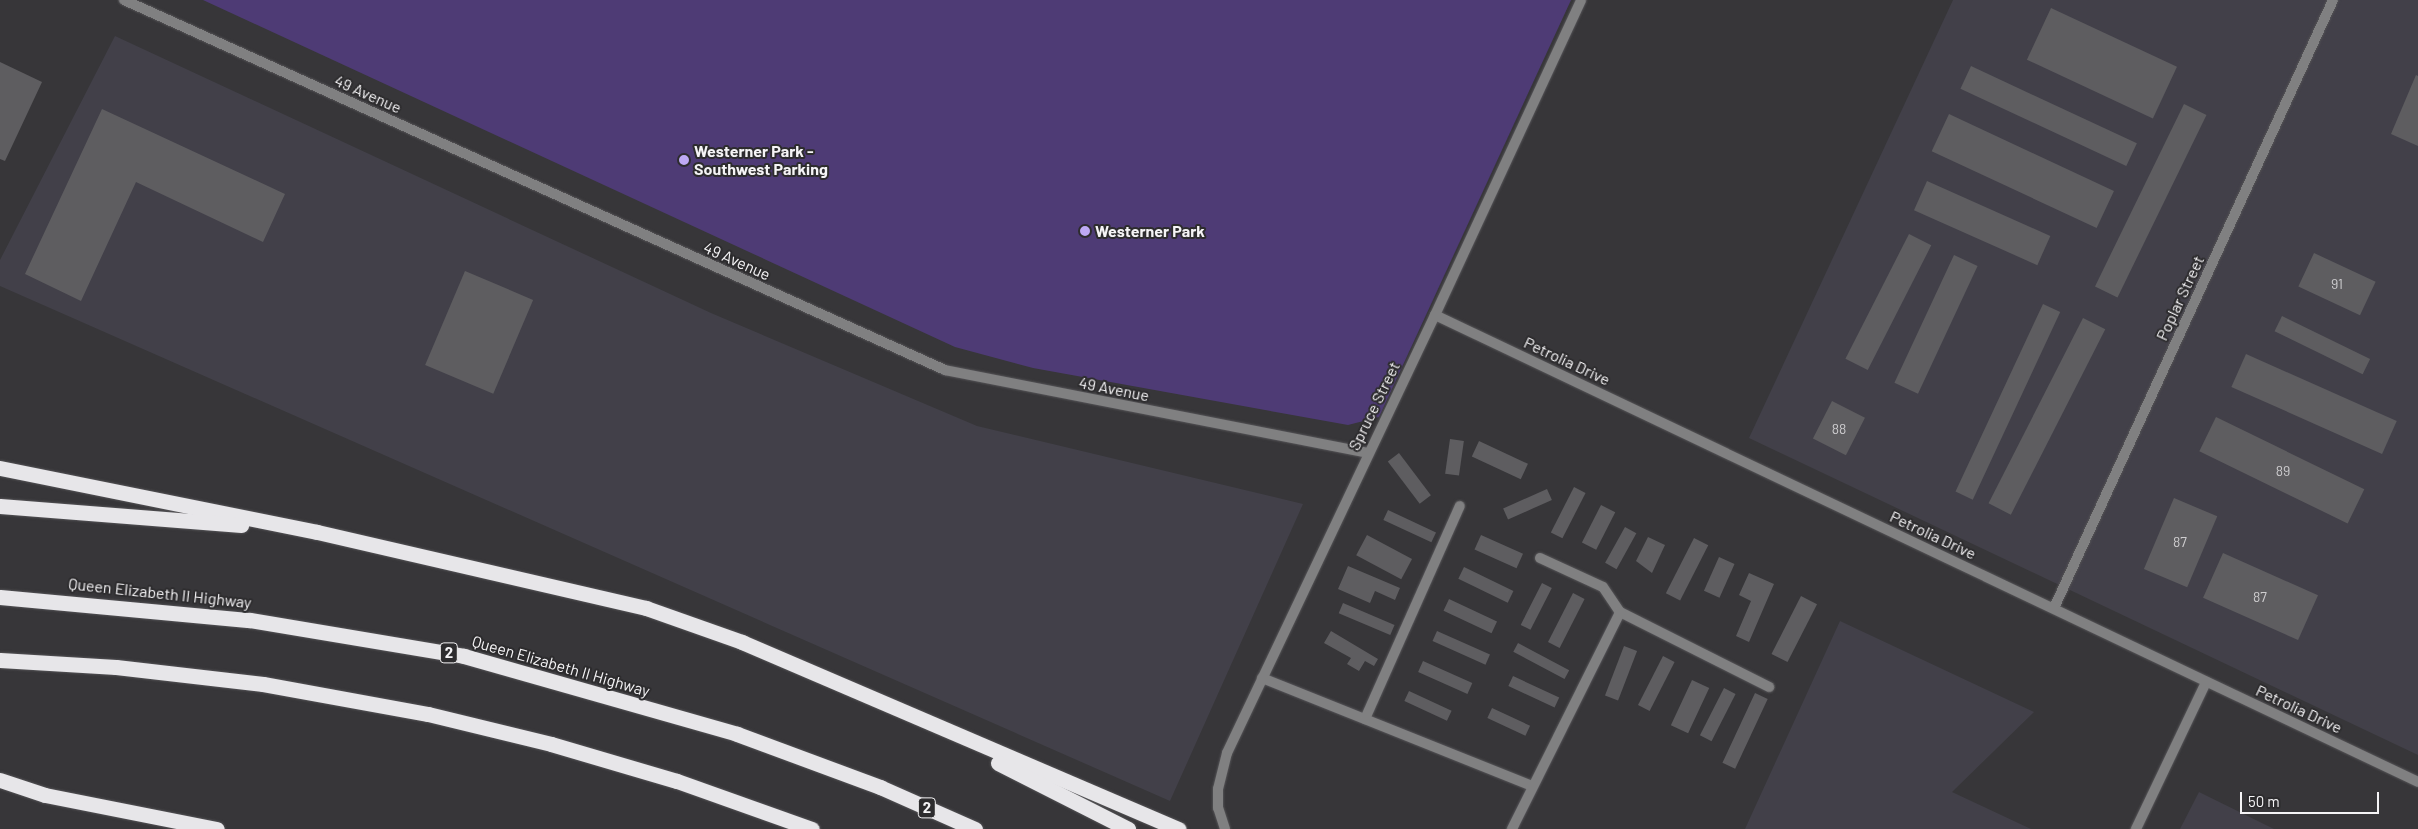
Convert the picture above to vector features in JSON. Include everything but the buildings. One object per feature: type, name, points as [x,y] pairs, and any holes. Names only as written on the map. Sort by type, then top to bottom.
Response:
[{"type":"highway","points":[[0,468],[317,532],[646,608],[742,642],[903,713],[1179,829]]},
{"type":"highway","points":[[0,506],[317,532]]},
{"type":"highway","name":"Queen Elizabeth II Highway","points":[[0,597],[250,620],[464,656],[737,734],[880,787],[975,829]]},
{"type":"highway","points":[[0,660],[116,666],[263,684],[428,714],[551,744],[677,781],[812,829]]},
{"type":"highway","points":[[903,713],[1128,829]]},
{"type":"highway","points":[[0,780],[45,795],[217,829]]},
{"type":"street","name":"49 Avenue","points":[[124,0],[945,370],[1368,453]]},
{"type":"street","name":"Spruce Street","points":[[1225,829],[1220,819],[1218,789],[1227,753],[1368,453],[1435,316],[1581,0]]},
{"type":"street","name":"Poplar Street","points":[[2054,608],[2333,0]]},
{"type":"street","name":"Petrolia Drive","points":[[1435,316],[2418,782]]},
{"type":"street","points":[[1365,718],[1460,506]]},
{"type":"street","points":[[1540,558],[1603,587],[1620,612],[1769,687]]},
{"type":"street","points":[[1512,829],[1620,612]]},
{"type":"street","points":[[1262,678],[1532,786]]},
{"type":"street","points":[[2136,829],[2206,682]]},
{"type":"shaded area","name":"Westerner Park","points":[[203,0],[1571,0],[1379,417],[1348,425],[1033,368],[955,347]]},
{"type":"shaded area","points":[[1953,0],[2418,0],[2418,755],[1749,438]]},
{"type":"shaded area","points":[[115,36],[711,313],[977,426],[1303,504],[1170,801],[0,286],[0,260]]},
{"type":"shaded area","points":[[1840,621],[2034,712],[1952,792],[2031,829],[1745,829]]},
{"type":"shaded area","points":[[2199,792],[2274,829],[2180,829]]},
{"type":"place","name":"Westerner Park - Southwest Parking","points":[[684,160]]},
{"type":"place","name":"Westerner Park","points":[[1085,231]]}]
